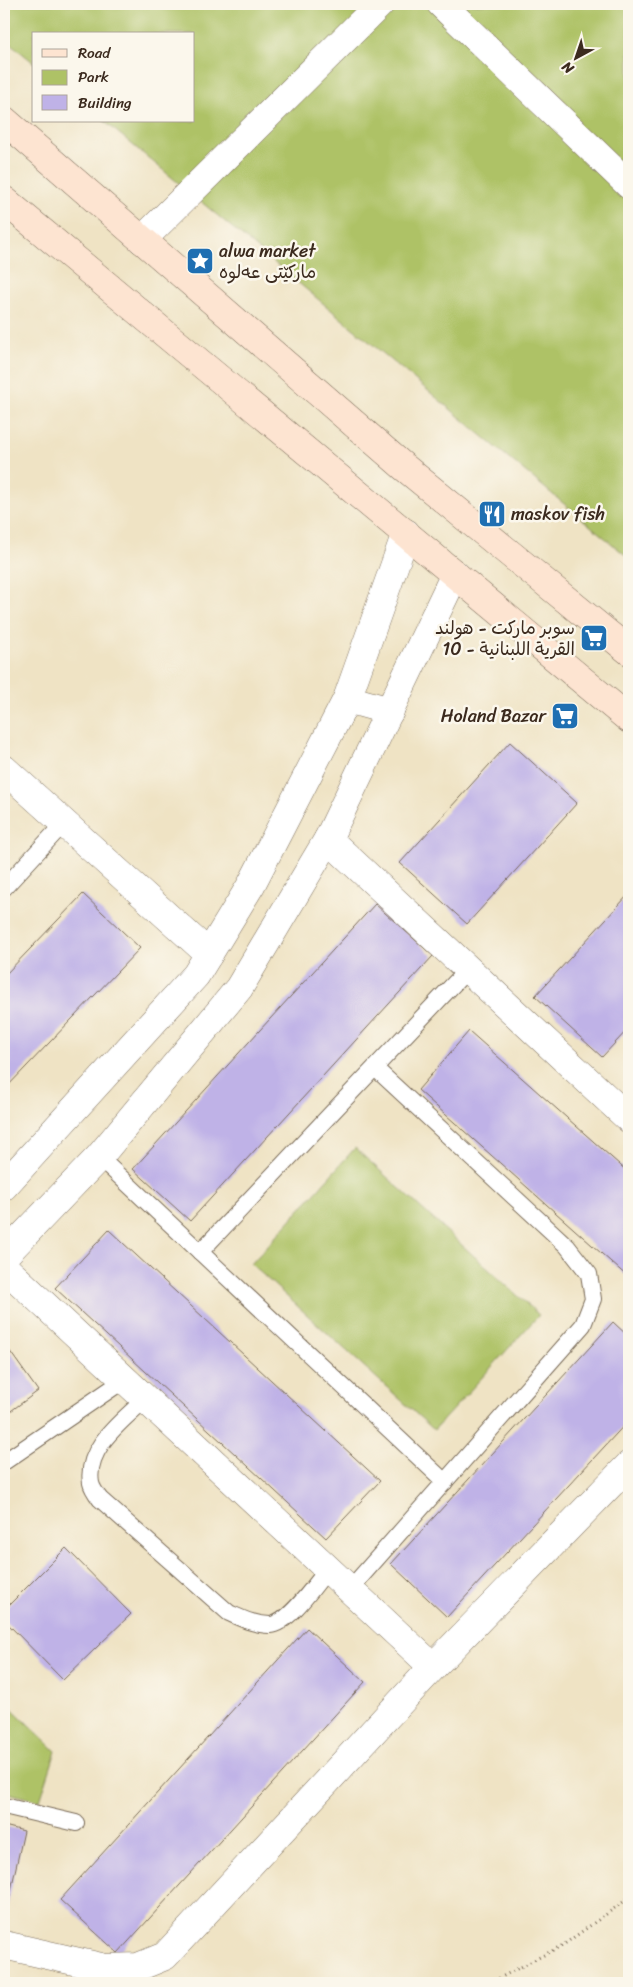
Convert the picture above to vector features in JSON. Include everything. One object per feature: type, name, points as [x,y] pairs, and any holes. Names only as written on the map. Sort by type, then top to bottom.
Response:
[{"type":"street","points":[[142,240],[380,4]]},
{"type":"street","points":[[441,4],[629,185]]},
{"type":"street","points":[[4,120],[404,467],[629,651]]},
{"type":"street","points":[[4,200],[629,719]]},
{"type":"street","points":[[4,1186],[202,964],[251,885],[347,699],[406,533]]},
{"type":"street","points":[[4,1256],[99,1156],[239,988],[328,839],[455,574]]},
{"type":"street","points":[[347,699],[390,711]]},
{"type":"street","points":[[4,769],[64,823],[202,964],[239,988]]},
{"type":"street","points":[[328,839],[629,1119]]},
{"type":"street","points":[[4,1268],[433,1666]]},
{"type":"street","points":[[4,1945],[105,1968],[138,1967],[165,1956],[433,1666],[629,1465]]},
{"type":"lane","points":[[4,886],[64,823]]},
{"type":"lane","points":[[200,1252],[468,969]]},
{"type":"lane","points":[[350,1590],[583,1325],[593,1298],[589,1274],[566,1246],[375,1068]]},
{"type":"lane","points":[[99,1156],[445,1482]]},
{"type":"lane","points":[[4,1462],[124,1380]]},
{"type":"lane","points":[[145,1399],[101,1444],[91,1464],[91,1484],[100,1500],[229,1613],[252,1623],[272,1625],[288,1617],[328,1569]]},
{"type":"lane","points":[[4,1806],[76,1823]]},
{"type":"path","points":[[490,1983],[563,1945],[629,1898]]},
{"type":"green space","points":[[4,4],[629,4],[629,558],[105,122],[195,122],[195,32],[32,32],[32,61],[4,38]]},
{"type":"green space","points":[[355,1148],[539,1315],[434,1430],[251,1264]]},
{"type":"green space","points":[[4,1701],[56,1751],[40,1801],[4,1792]]},
{"type":"building","points":[[510,742],[577,803],[467,924],[400,863]]},
{"type":"building","points":[[83,894],[140,948],[4,1090],[4,976]]},
{"type":"building","points":[[629,894],[629,1028],[602,1057],[535,996]]},
{"type":"building","points":[[375,904],[433,956],[190,1221],[133,1169]]},
{"type":"building","points":[[469,1031],[629,1173],[629,1278],[418,1090]]},
{"type":"building","points":[[109,1230],[380,1481],[326,1538],[55,1288]]},
{"type":"building","points":[[613,1322],[629,1337],[629,1420],[447,1617],[391,1564]]},
{"type":"building","points":[[4,1343],[38,1391],[4,1416]]},
{"type":"building","points":[[66,1548],[131,1614],[63,1680],[4,1620],[4,1610]]},
{"type":"building","points":[[307,1628],[365,1682],[118,1953],[60,1900]]},
{"type":"building","points":[[4,1826],[24,1831],[7,1908],[4,1907]]},
{"type":"place","name":"alwa market مارکێتی عەلوە","points":[[200,261]]},
{"type":"place","name":"maskov fish","points":[[492,514]]},
{"type":"place","name":"سوبر ماركت - هولند 10 - القرية اللبنانية","points":[[594,638]]},
{"type":"place","name":"Holand Bazar","points":[[565,716]]}]
